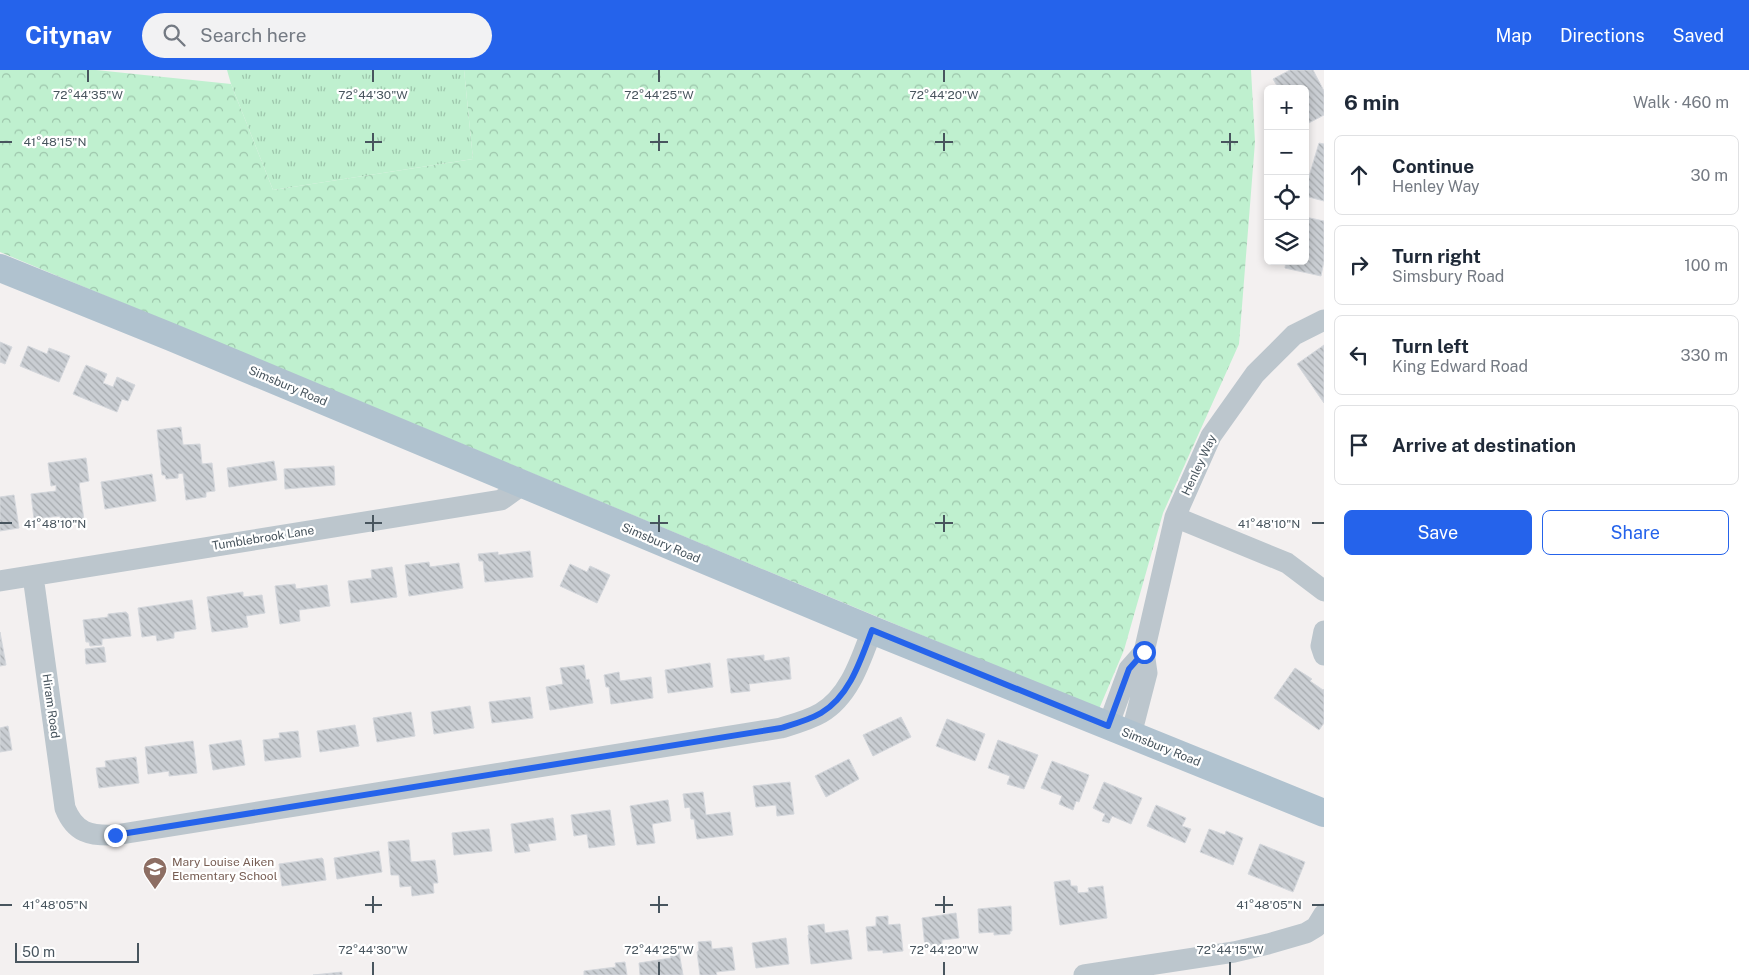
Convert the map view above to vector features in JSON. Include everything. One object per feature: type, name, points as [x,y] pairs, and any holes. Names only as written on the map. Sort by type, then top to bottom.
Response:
[{"type":"main road","name":"Simsbury Road","points":[[0,268],[171,337],[872,630],[1324,813]]},
{"type":"street","name":"Henley Way","points":[[1120,731],[1147,673],[1144,652],[1175,517],[1211,436],[1255,374],[1294,335],[1324,320]]},
{"type":"street","name":"Tumblebrook Lane","points":[[0,581],[501,500],[522,485]]},
{"type":"street","points":[[1175,517],[1287,563],[1324,591]]},
{"type":"street","name":"Hiram Road","points":[[33,576],[65,808],[68,817],[82,830],[92,835],[115,835],[781,728],[804,721],[823,712],[838,697],[850,681],[872,630]]},
{"type":"street","points":[[1324,631],[1320,646],[1324,655]]},
{"type":"street","points":[[1084,975],[1234,952],[1268,944],[1306,933],[1316,927],[1324,914]]},
{"type":"green space","points":[[0,70],[96,70],[231,84],[273,190],[473,159],[464,70],[1251,70],[1255,142],[1239,344],[1163,513],[1124,650],[1099,709],[0,252]]},
{"type":"green space","points":[[227,70],[464,70],[473,159],[273,190]]},
{"type":"building","points":[[1290,70],[1313,70],[1324,91],[1324,115],[1309,123],[1309,85],[1277,85],[1273,79]]},
{"type":"building","points":[[1319,143],[1324,144],[1324,201],[1309,197],[1309,177]]},
{"type":"building","points":[[1309,218],[1324,221],[1324,261],[1321,276],[1285,268],[1285,265],[1309,265]]},
{"type":"building","points":[[0,342],[12,347],[5,364],[0,362]]},
{"type":"building","points":[[1324,345],[1324,403],[1297,364]]},
{"type":"building","points":[[28,346],[47,354],[49,348],[70,356],[59,382],[20,366]]},
{"type":"building","points":[[86,365],[107,374],[103,383],[113,387],[117,377],[135,385],[128,401],[122,399],[117,412],[73,394]]},
{"type":"building","points":[[181,427],[183,445],[200,444],[202,464],[212,463],[215,491],[206,492],[206,497],[186,500],[183,473],[178,474],[178,478],[166,479],[165,475],[162,475],[157,430]]},
{"type":"building","points":[[86,458],[89,481],[79,483],[84,520],[61,522],[60,516],[34,519],[31,494],[56,491],[56,485],[51,486],[48,463]]},
{"type":"building","points":[[274,461],[277,480],[229,487],[227,468]]},
{"type":"building","points":[[334,466],[335,485],[285,489],[284,469]]},
{"type":"building","points":[[152,474],[156,501],[105,509],[101,482]]},
{"type":"building","points":[[14,495],[19,528],[0,531],[0,497]]},
{"type":"building","points":[[530,551],[533,577],[485,582],[483,561],[479,561],[478,554],[498,552],[498,555]]},
{"type":"building","points":[[429,562],[430,567],[459,563],[463,588],[409,596],[405,565]]},
{"type":"building","points":[[570,564],[587,572],[590,566],[610,575],[597,603],[560,586]]},
{"type":"building","points":[[392,567],[397,597],[351,603],[348,581],[372,578],[371,570]]},
{"type":"building","points":[[295,584],[296,589],[327,585],[330,606],[299,610],[300,621],[280,624],[275,586]]},
{"type":"building","points":[[243,592],[243,597],[262,595],[265,613],[246,616],[248,627],[212,632],[207,597]]},
{"type":"building","points":[[192,600],[196,629],[174,632],[174,638],[157,641],[156,635],[142,637],[138,608]]},
{"type":"building","points":[[126,612],[128,614],[131,636],[102,639],[102,645],[90,646],[89,642],[86,642],[83,620],[108,617],[108,614]]},
{"type":"building","points":[[0,632],[6,665],[0,666]]},
{"type":"building","points":[[104,647],[106,662],[86,664],[85,649]]},
{"type":"building","points":[[764,655],[764,661],[789,657],[791,679],[749,684],[750,691],[731,693],[727,659]]},
{"type":"building","points":[[710,663],[713,687],[668,693],[665,670]]},
{"type":"building","points":[[584,665],[586,680],[589,679],[593,703],[550,710],[546,687],[563,684],[560,668]]},
{"type":"building","points":[[1295,668],[1312,679],[1310,681],[1324,689],[1324,723],[1319,730],[1274,698]]},
{"type":"building","points":[[619,672],[620,681],[651,677],[653,698],[611,704],[609,687],[606,687],[604,675]]},
{"type":"building","points":[[530,697],[533,718],[492,723],[489,702]]},
{"type":"building","points":[[470,706],[474,728],[434,734],[431,712]]},
{"type":"building","points":[[411,712],[415,736],[377,742],[373,718]]},
{"type":"building","points":[[901,717],[911,737],[873,756],[863,735]]},
{"type":"building","points":[[947,719],[985,734],[975,761],[936,746]]},
{"type":"building","points":[[355,725],[359,746],[320,752],[317,731]]},
{"type":"building","points":[[8,726],[12,750],[0,752],[0,728]]},
{"type":"building","points":[[298,731],[301,757],[265,761],[263,740],[280,738],[279,733]]},
{"type":"building","points":[[241,740],[245,765],[213,770],[209,745]]},
{"type":"building","points":[[998,740],[1038,755],[1024,789],[1007,784],[1010,776],[988,768]]},
{"type":"building","points":[[193,741],[197,773],[169,776],[169,771],[148,774],[145,747]]},
{"type":"building","points":[[136,757],[139,783],[99,788],[96,768],[106,767],[105,761]]},
{"type":"building","points":[[849,759],[859,779],[826,797],[815,776]]},
{"type":"building","points":[[1052,761],[1089,775],[1079,802],[1076,801],[1073,810],[1059,804],[1062,796],[1041,788]]},
{"type":"building","points":[[790,782],[794,814],[777,816],[776,805],[756,807],[753,786]]},
{"type":"building","points":[[1104,782],[1142,798],[1131,824],[1112,816],[1109,823],[1102,821],[1105,814],[1093,808]]},
{"type":"building","points":[[703,792],[706,815],[730,812],[733,835],[697,839],[694,819],[691,819],[690,807],[685,808],[683,794]]},
{"type":"building","points":[[668,800],[671,821],[652,824],[655,843],[637,845],[630,806]]},
{"type":"building","points":[[1156,805],[1186,818],[1182,826],[1191,829],[1185,843],[1147,826]]},
{"type":"building","points":[[610,810],[615,845],[589,848],[587,834],[574,836],[571,815]]},
{"type":"building","points":[[553,818],[556,840],[528,844],[530,851],[515,853],[511,824]]},
{"type":"building","points":[[489,829],[492,851],[454,855],[452,833]]},
{"type":"building","points":[[1209,829],[1225,835],[1226,831],[1243,838],[1233,865],[1200,852]]},
{"type":"building","points":[[409,840],[411,862],[435,860],[438,883],[433,883],[434,893],[412,896],[411,886],[400,887],[399,875],[391,875],[388,842]]},
{"type":"building","points":[[1260,844],[1305,862],[1293,892],[1248,874]]},
{"type":"building","points":[[379,851],[382,872],[337,879],[334,858]]},
{"type":"building","points":[[322,858],[326,880],[282,886],[279,864]]},
{"type":"building","points":[[1070,880],[1071,886],[1077,886],[1078,893],[1089,892],[1088,888],[1103,886],[1107,918],[1060,925],[1054,882]]},
{"type":"building","points":[[1011,906],[1012,931],[1010,931],[1010,934],[994,935],[994,932],[979,933],[978,909]]},
{"type":"building","points":[[956,913],[959,938],[942,940],[942,945],[925,947],[922,918]]},
{"type":"building","points":[[888,916],[888,925],[900,924],[903,951],[883,953],[883,950],[868,951],[866,927],[876,926],[876,917]]},
{"type":"building","points":[[824,924],[825,933],[848,930],[852,959],[811,964],[808,926]]},
{"type":"building","points":[[786,938],[789,964],[756,968],[752,943]]},
{"type":"building","points":[[711,941],[712,949],[732,947],[735,970],[716,972],[717,975],[700,975],[697,952],[699,950],[698,942]]},
{"type":"building","points":[[679,952],[683,975],[640,975],[639,963],[671,958],[670,954]]},
{"type":"building","points":[[625,962],[627,975],[584,975],[584,971],[616,967],[615,963]]},
{"type":"building","points":[[342,972],[342,975],[313,975]]},
{"type":"place","name":"Mary Louise Aiken Elementary School","points":[[155,890]]},
{"type":"route","points":[[115,835],[781,728],[804,721],[823,712],[838,697],[850,681],[872,630],[1108,726],[1129,669],[1144,652]]}]
